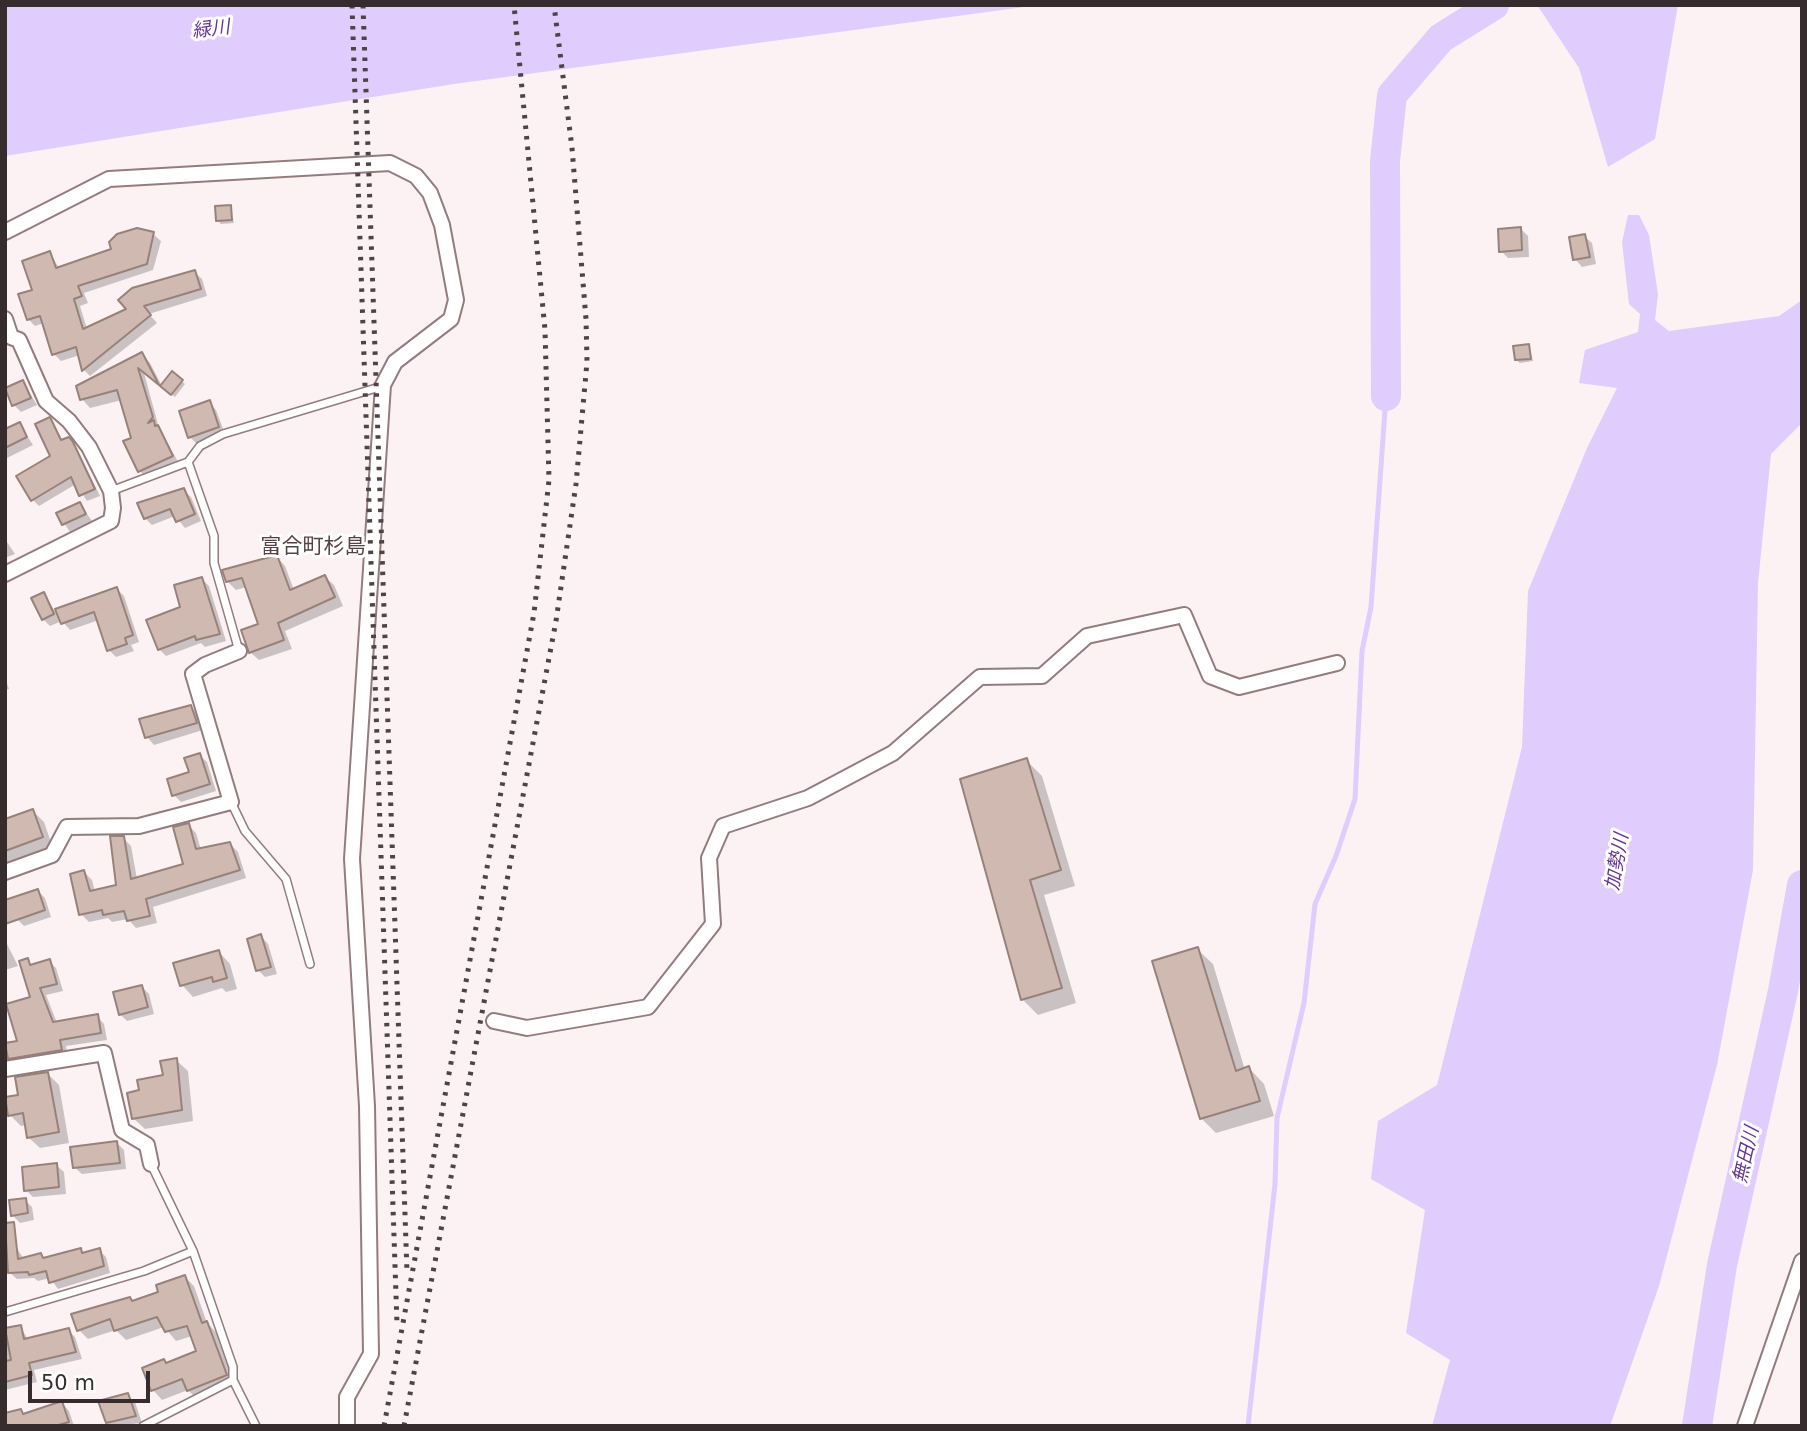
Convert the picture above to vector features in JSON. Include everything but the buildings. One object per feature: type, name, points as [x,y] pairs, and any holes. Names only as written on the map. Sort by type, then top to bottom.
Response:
[{"type":"street","points":[[5,232],[109,179],[390,163],[416,176],[429,193],[442,225],[456,300],[451,319],[395,362],[383,385],[352,859],[367,1106],[371,1354],[347,1397],[347,1426]]},
{"type":"street","points":[[5,319],[11,337],[19,340],[46,401],[69,421],[89,447],[111,491],[111,521],[5,574]]},
{"type":"street","points":[[494,1021],[527,1028],[648,1007],[713,924],[709,858],[723,826],[808,799],[893,754],[980,677],[1042,676],[1087,636],[1184,615],[1210,676],[1239,687],[1337,663]]},
{"type":"street","points":[[5,872],[52,855],[67,827],[139,826],[231,802],[193,674],[205,665],[239,651]]},
{"type":"street","points":[[5,1069],[104,1053],[122,1130],[146,1144],[151,1164]]},
{"type":"street","points":[[1745,1426],[1800,1268]]},
{"type":"lane","points":[[111,491],[188,462],[200,446],[223,434],[383,385]]},
{"type":"lane","points":[[188,462],[214,537],[214,563],[239,651]]},
{"type":"lane","points":[[231,802],[245,831],[286,879],[310,964]]},
{"type":"lane","points":[[151,1164],[193,1251],[233,1367],[233,1380],[256,1426]]},
{"type":"lane","points":[[5,1312],[144,1270],[193,1251]]},
{"type":"lane","points":[[143,1426],[233,1380]]},
{"type":"water","name":"緑川","points":[[5,5],[1039,5],[454,84],[5,156]]},
{"type":"water","points":[[1537,5],[1678,5],[1655,139],[1608,167],[1579,68]]},
{"type":"water","name":"加勢川","points":[[1628,215],[1639,215],[1649,235],[1658,294],[1655,320],[1669,331],[1779,316],[1802,300],[1802,423],[1771,454],[1758,583],[1753,870],[1717,1065],[1659,1286],[1610,1426],[1432,1426],[1450,1360],[1406,1333],[1425,1210],[1371,1179],[1378,1121],[1437,1085],[1522,747],[1528,591],[1587,448],[1617,388],[1579,383],[1585,350],[1638,332],[1640,314],[1629,304],[1622,242]]},
{"type":"waterway","points":[[1386,396],[1385,161],[1392,95],[1441,38],[1494,5]]},
{"type":"waterway","points":[[1248,1426],[1275,1184],[1277,1118],[1304,1003],[1315,904],[1336,856],[1355,799],[1362,651],[1371,607],[1386,396]]},
{"type":"waterway","name":"無田川","points":[[1697,1426],[1722,1265],[1783,991],[1802,885]]},
{"type":"railway","points":[[352,5],[397,1324]]},
{"type":"railway","points":[[363,5],[407,1272]]},
{"type":"railway","points":[[384,1426],[534,613],[549,480],[545,330],[514,5]]},
{"type":"railway","points":[[404,1426],[556,621],[576,484],[587,362],[586,319],[572,148],[554,5]]},
{"type":"district","name":"富合町杉島","points":[[313,548]]}]
